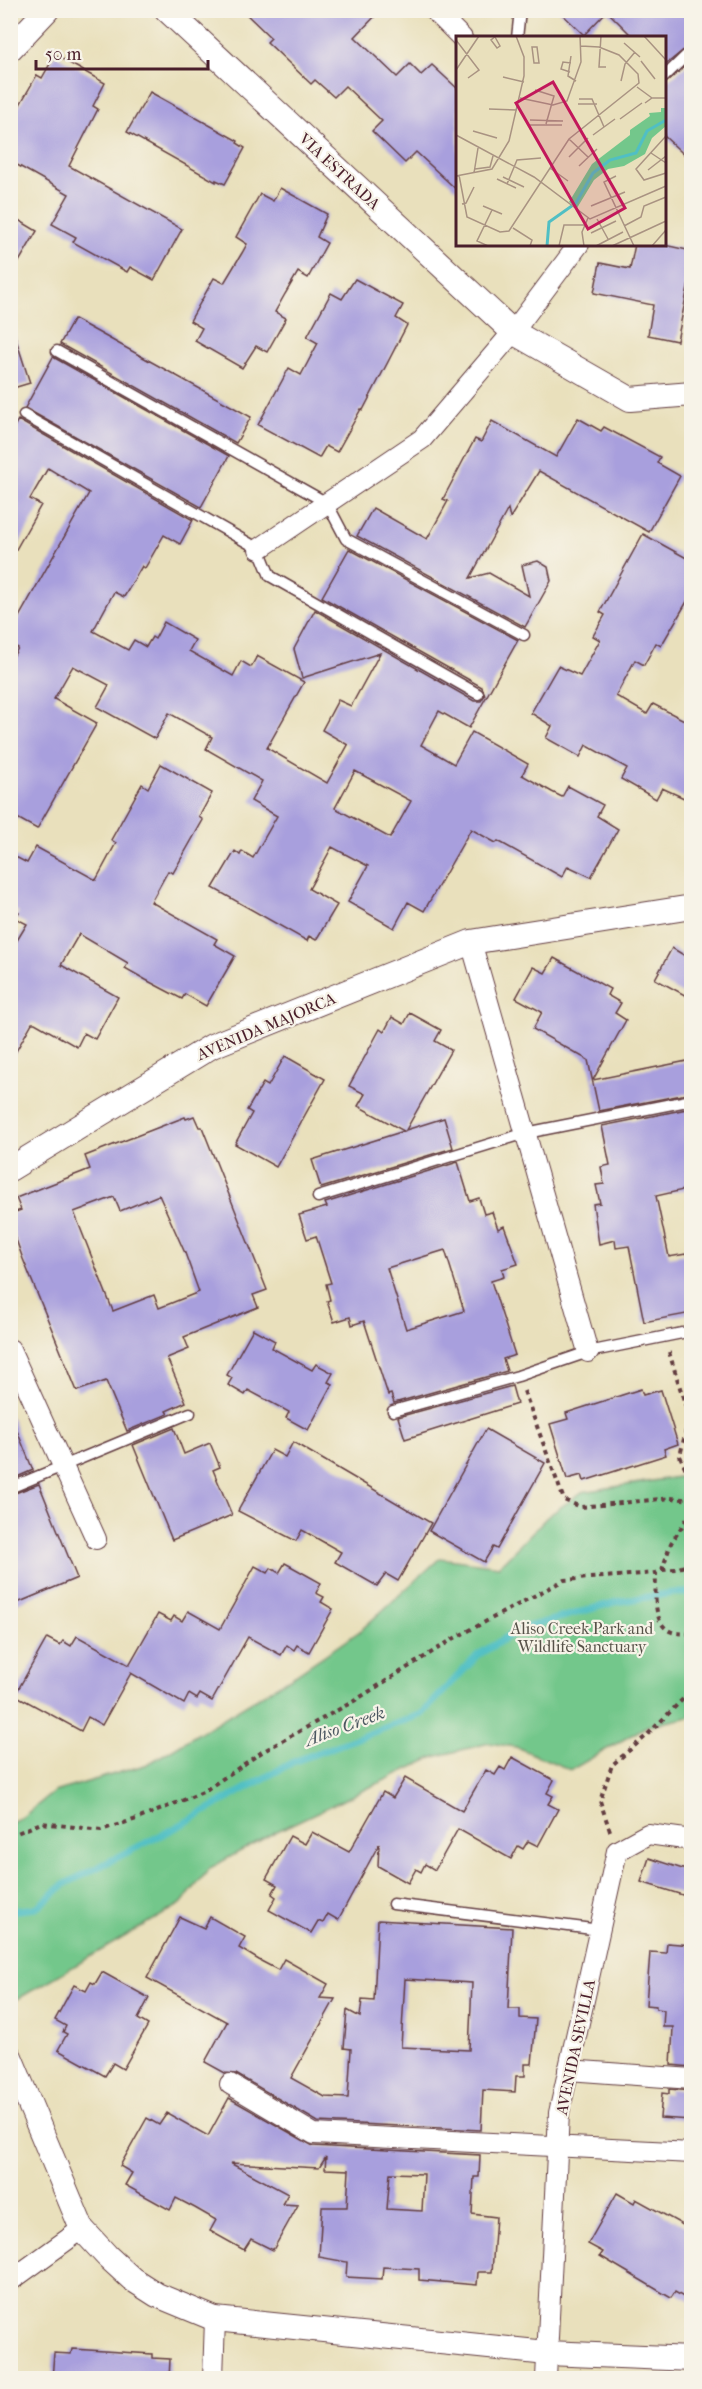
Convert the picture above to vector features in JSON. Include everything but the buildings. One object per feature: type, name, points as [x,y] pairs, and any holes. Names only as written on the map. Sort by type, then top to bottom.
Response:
[{"type":"street","points":[[10,49],[47,10]]},
{"type":"street","name":"VIA ESTRADA","points":[[166,10],[513,332],[630,399],[692,394]]},
{"type":"street","points":[[434,10],[460,36]]},
{"type":"street","points":[[259,549],[422,439],[513,332],[578,246]]},
{"type":"street","name":"AVENIDA MAJORCA","points":[[10,1168],[212,1046],[471,942],[692,907]]},
{"type":"street","points":[[471,942],[588,1352]]},
{"type":"street","points":[[10,1349],[96,1539]]},
{"type":"street","points":[[617,1851],[648,1834],[692,1840]]},
{"type":"street","name":"AVENIDA SEVILLA","points":[[546,2379],[559,2113],[617,1851]]},
{"type":"street","points":[[10,2057],[82,2229],[107,2256],[157,2295],[215,2319],[547,2353],[692,2359]]},
{"type":"street","points":[[568,2070],[692,2079]]},
{"type":"street","points":[[230,2084],[314,2134],[692,2153]]},
{"type":"street","points":[[10,2282],[82,2229]]},
{"type":"street","points":[[213,2379],[215,2319]]},
{"type":"lane","points":[[517,36],[520,10]]},
{"type":"lane","points":[[666,75],[692,50]]},
{"type":"lane","points":[[57,351],[327,503],[346,539],[524,635]]},
{"type":"lane","points":[[24,415],[259,549],[270,576],[478,694]]},
{"type":"lane","points":[[318,1197],[526,1133],[692,1100]]},
{"type":"lane","points":[[393,1411],[518,1376],[588,1352],[692,1331]]},
{"type":"lane","points":[[10,1488],[190,1413]]},
{"type":"lane","points":[[393,1904],[600,1930]]},
{"type":"path","points":[[665,1337],[689,1417],[680,1456],[692,1483]]},
{"type":"path","points":[[518,1376],[564,1500],[581,1507],[671,1498],[692,1500]]},
{"type":"path","points":[[662,1570],[671,1543],[692,1511]]},
{"type":"path","points":[[10,1836],[40,1823],[101,1830],[140,1818],[203,1792],[262,1752],[354,1701],[453,1639],[564,1580],[656,1573],[692,1563]]},
{"type":"path","points":[[656,1573],[657,1614],[665,1629],[675,1633],[692,1634]]},
{"type":"path","points":[[617,1851],[600,1801],[612,1765],[645,1737],[692,1690]]},
{"type":"green space","name":"Aliso Creek Park and Wildlife Sanctuary","points":[[691,1475],[691,1717],[647,1726],[571,1770],[516,1747],[489,1743],[434,1757],[275,1832],[210,1868],[181,1904],[16,2000],[10,1987],[11,1823],[20,1819],[54,1792],[148,1764],[295,1675],[360,1631],[440,1558],[499,1566],[547,1517],[582,1492]]},
{"type":"waterway","name":"Aliso Creek","points":[[10,1911],[36,1908],[65,1884],[177,1827],[293,1762],[422,1714],[478,1655],[520,1629],[616,1602],[673,1593],[692,1593]]}]
